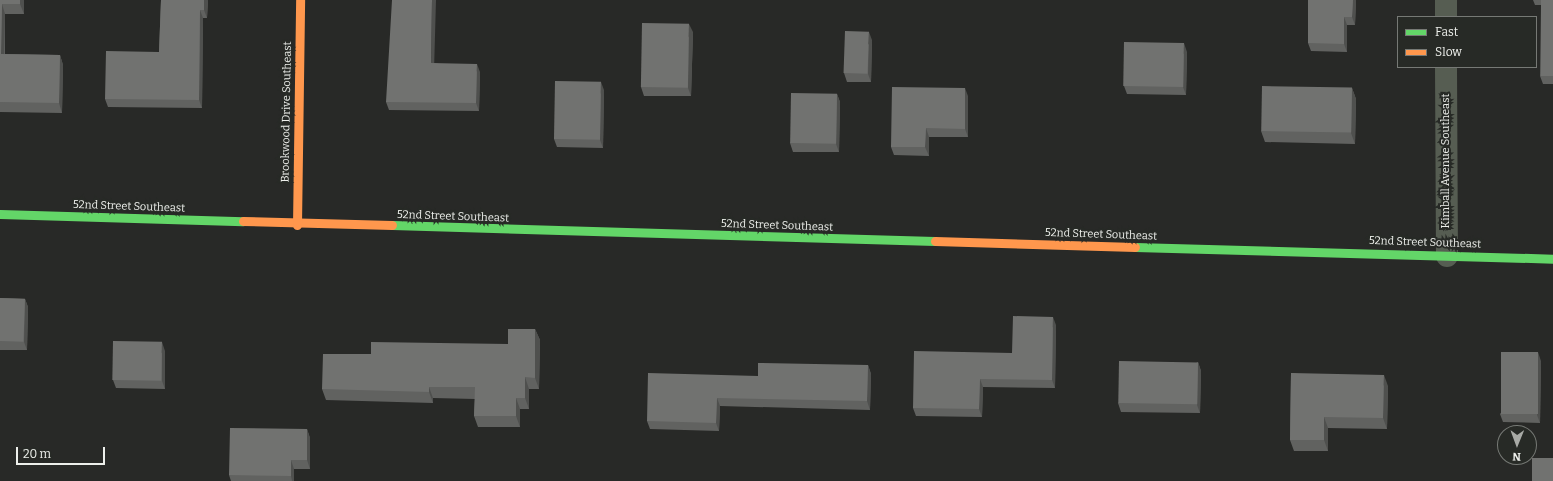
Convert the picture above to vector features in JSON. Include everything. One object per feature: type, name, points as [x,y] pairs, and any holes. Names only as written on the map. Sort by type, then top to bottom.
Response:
[{"type":"main road","name":"Brookwood Drive Southeast","points":[[297,225],[300,0]]},
{"type":"main road","name":"52nd Street Southeast","points":[[0,214],[297,225],[1553,259]]},
{"type":"street","points":[[1446,0],[1446,16]]},
{"type":"street","name":"Kimball Avenue Southeast","points":[[1446,68],[1447,256]]},
{"type":"building","points":[[0,0],[20,0],[20,4],[2,4],[1,54],[60,55],[59,103],[0,102]]},
{"type":"building","points":[[161,0],[204,0],[204,10],[200,10],[199,100],[105,99],[106,51],[159,52]]},
{"type":"building","points":[[392,0],[432,0],[431,63],[477,64],[476,103],[386,102]]},
{"type":"building","points":[[1308,0],[1353,0],[1352,17],[1344,17],[1344,44],[1308,43]]},
{"type":"building","points":[[1541,0],[1553,0],[1553,76],[1541,76]]},
{"type":"building","points":[[642,23],[689,24],[688,88],[641,87]]},
{"type":"building","points":[[845,31],[869,32],[868,74],[844,73]]},
{"type":"building","points":[[1124,42],[1184,43],[1183,87],[1123,86]]},
{"type":"building","points":[[555,81],[601,82],[600,140],[554,139]]},
{"type":"building","points":[[1262,86],[1352,88],[1351,133],[1261,131]]},
{"type":"building","points":[[892,87],[965,88],[965,129],[926,128],[925,147],[891,147]]},
{"type":"building","points":[[791,93],[837,94],[836,144],[790,143]]},
{"type":"building","points":[[0,298],[25,299],[23,342],[0,341]]},
{"type":"building","points":[[1013,316],[1053,317],[1052,380],[980,379],[979,409],[913,408],[914,351],[1012,353]]},
{"type":"building","points":[[508,329],[535,329],[535,378],[525,377],[525,398],[516,398],[516,416],[474,416],[475,387],[429,387],[429,392],[322,389],[323,354],[371,354],[371,342],[508,344]]},
{"type":"building","points":[[113,341],[162,342],[161,381],[112,380]]},
{"type":"building","points":[[1501,352],[1538,352],[1538,414],[1501,414]]},
{"type":"building","points":[[1119,361],[1198,362],[1197,404],[1118,403]]},
{"type":"building","points":[[758,363],[868,365],[867,401],[717,398],[716,423],[647,421],[648,373],[758,376]]},
{"type":"building","points":[[1291,373],[1384,375],[1383,418],[1324,417],[1324,440],[1290,440]]},
{"type":"building","points":[[230,428],[307,429],[307,460],[291,460],[291,476],[229,475]]},
{"type":"building","points":[[1537,458],[1553,458],[1553,481],[1532,481],[1532,465],[1537,465]]},
{"type":"traffic: fast","points":[[0,214],[243,221]]},
{"type":"traffic: fast","points":[[392,225],[935,241]]},
{"type":"traffic: fast","points":[[1135,247],[1553,259]]},
{"type":"traffic: slow","points":[[297,225],[300,0]]},
{"type":"traffic: slow","points":[[243,221],[392,225]]},
{"type":"traffic: slow","points":[[935,241],[1135,247]]}]
